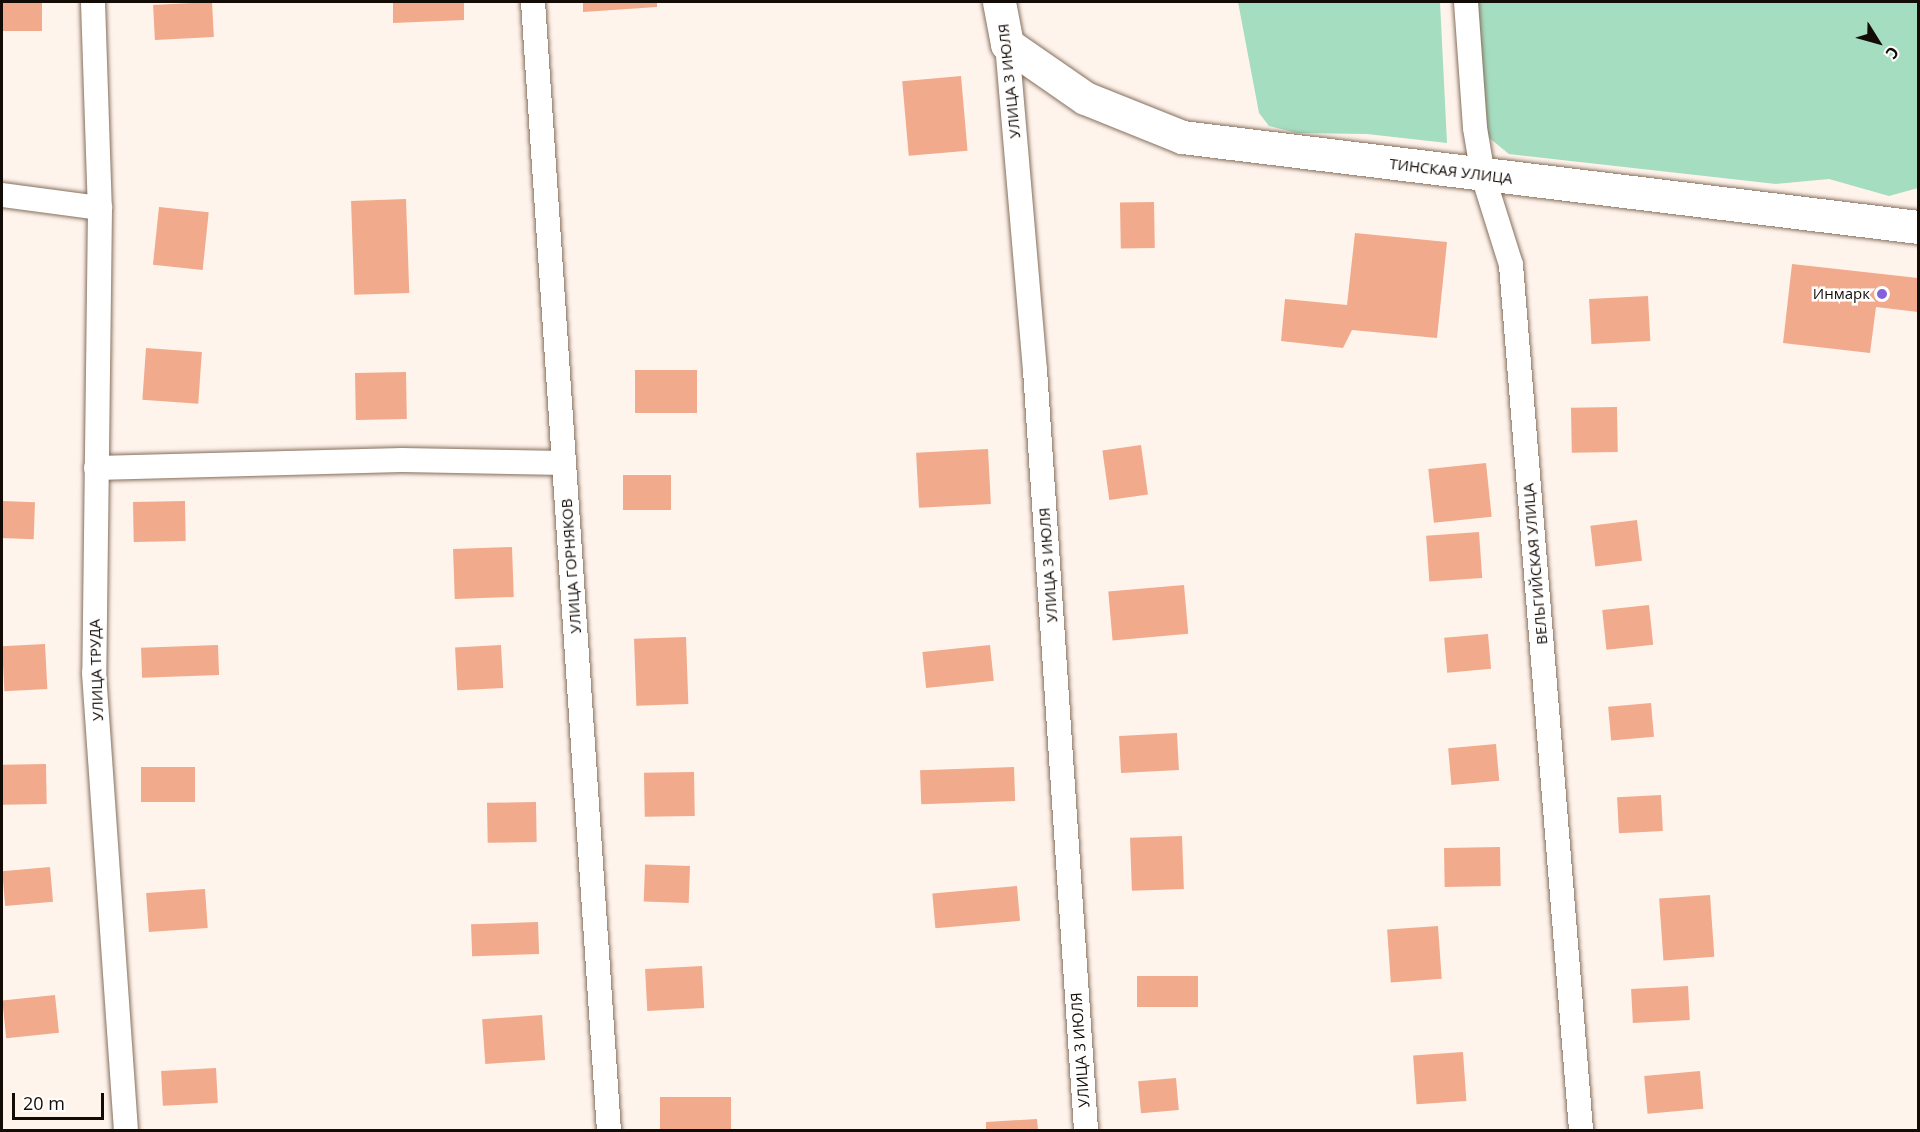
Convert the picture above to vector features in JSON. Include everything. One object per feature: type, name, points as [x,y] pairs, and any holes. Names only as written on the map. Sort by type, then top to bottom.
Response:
[{"type":"street","name":"УЛИЦА ГОРНЯКОВ","points":[[533,2],[609,1131]]},
{"type":"street","name":"УЛИЦА 3 ИЮЛЯ","points":[[999,2],[1007,44],[1035,370],[1086,1131]]},
{"type":"street","name":"ВЕЛЬГИЙСКАЯ УЛИЦА","points":[[1466,2],[1475,128],[1483,176],[1511,265],[1581,1131]]},
{"type":"street","name":"УЛИЦА ТРУДА","points":[[93,12],[100,208],[94,673],[126,1131]]},
{"type":"street","name":"ТИНСКАЯ УЛИЦА","points":[[1007,44],[1085,98],[1182,137],[1483,176],[1918,227]]},
{"type":"street","points":[[2,195],[100,208]]},
{"type":"street","points":[[96,468],[402,460],[564,463]]},
{"type":"green space","points":[[1238,2],[1440,2],[1447,143],[1367,134],[1297,133],[1269,126],[1259,113]]},
{"type":"green space","points":[[1478,2],[1918,2],[1918,188],[1889,196],[1829,179],[1776,184],[1509,154],[1488,137]]},
{"type":"building","points":[[2,2],[42,2],[42,31],[2,31]]},
{"type":"building","points":[[212,2],[214,37],[155,40],[153,5]]},
{"type":"building","points":[[393,2],[464,2],[464,20],[393,23]]},
{"type":"building","points":[[583,2],[657,2],[657,7],[583,12]]},
{"type":"building","points":[[961,76],[968,151],[909,156],[902,81]]},
{"type":"building","points":[[406,199],[409,293],[354,295],[351,201]]},
{"type":"building","points":[[1154,202],[1155,248],[1121,249],[1120,203]]},
{"type":"building","points":[[159,207],[209,212],[203,270],[153,265]]},
{"type":"building","points":[[1355,233],[1447,242],[1437,338],[1352,330],[1343,348],[1281,341],[1285,299],[1347,305]]},
{"type":"building","points":[[1792,264],[1918,278],[1918,312],[1876,307],[1870,353],[1783,343]]},
{"type":"building","points":[[1648,296],[1650,341],[1591,344],[1589,299]]},
{"type":"building","points":[[146,348],[202,352],[198,404],[142,400]]},
{"type":"building","points":[[635,370],[697,370],[697,413],[635,413]]},
{"type":"building","points":[[406,372],[407,419],[356,420],[355,373]]},
{"type":"building","points":[[1617,407],[1618,452],[1572,453],[1571,408]]},
{"type":"building","points":[[1141,445],[1148,495],[1109,500],[1102,450]]},
{"type":"building","points":[[988,449],[991,504],[919,508],[916,453]]},
{"type":"building","points":[[1486,463],[1492,517],[1434,523],[1428,469]]},
{"type":"building","points":[[623,475],[671,475],[671,510],[623,510]]},
{"type":"building","points":[[2,501],[35,502],[34,539],[2,538]]},
{"type":"building","points":[[185,501],[186,541],[134,542],[133,502]]},
{"type":"building","points":[[1637,520],[1642,561],[1595,566],[1590,526]]},
{"type":"building","points":[[1479,532],[1482,578],[1429,582],[1426,536]]},
{"type":"building","points":[[512,547],[514,597],[455,599],[453,549]]},
{"type":"building","points":[[1184,585],[1188,634],[1113,640],[1108,592]]},
{"type":"building","points":[[1649,605],[1653,645],[1606,650],[1602,610]]},
{"type":"building","points":[[1488,634],[1491,669],[1447,673],[1444,638]]},
{"type":"building","points":[[686,637],[688,704],[636,706],[634,639]]},
{"type":"building","points":[[45,644],[47,689],[4,691],[2,646]]},
{"type":"building","points":[[218,645],[219,675],[142,678],[141,648]]},
{"type":"building","points":[[501,645],[503,688],[457,690],[455,647]]},
{"type":"building","points":[[990,645],[994,681],[926,688],[922,652]]},
{"type":"building","points":[[1651,703],[1654,737],[1611,741],[1608,707]]},
{"type":"building","points":[[1177,733],[1179,770],[1121,773],[1119,736]]},
{"type":"building","points":[[1496,744],[1499,781],[1451,785],[1448,748]]},
{"type":"building","points":[[46,764],[47,804],[3,805],[2,765]]},
{"type":"building","points":[[141,767],[195,767],[195,802],[141,802]]},
{"type":"building","points":[[1014,767],[1015,801],[921,804],[920,770]]},
{"type":"building","points":[[694,772],[695,816],[645,817],[644,773]]},
{"type":"building","points":[[1661,795],[1663,831],[1619,833],[1617,797]]},
{"type":"building","points":[[536,802],[537,842],[488,843],[487,803]]},
{"type":"building","points":[[1182,836],[1184,889],[1132,891],[1130,838]]},
{"type":"building","points":[[1500,847],[1501,886],[1445,887],[1444,848]]},
{"type":"building","points":[[645,864],[690,866],[689,903],[644,901]]},
{"type":"building","points":[[50,867],[53,902],[5,906],[2,871]]},
{"type":"building","points":[[1017,886],[1020,921],[935,928],[932,893]]},
{"type":"building","points":[[205,889],[208,928],[149,932],[146,893]]},
{"type":"building","points":[[1710,895],[1714,957],[1663,960],[1659,899]]},
{"type":"building","points":[[538,922],[539,954],[472,956],[471,924]]},
{"type":"building","points":[[1438,926],[1442,979],[1391,982],[1387,930]]},
{"type":"building","points":[[702,966],[704,1008],[647,1011],[645,969]]},
{"type":"building","points":[[1137,976],[1198,976],[1198,1007],[1137,1007]]},
{"type":"building","points":[[1688,986],[1690,1020],[1633,1023],[1631,989]]},
{"type":"building","points":[[55,995],[59,1033],[6,1038],[2,1001]]},
{"type":"building","points":[[542,1015],[545,1060],[485,1064],[482,1019]]},
{"type":"building","points":[[1463,1052],[1466,1101],[1417,1104],[1413,1055]]},
{"type":"building","points":[[216,1068],[218,1103],[163,1106],[161,1071]]},
{"type":"building","points":[[1700,1071],[1703,1109],[1648,1114],[1644,1076]]},
{"type":"building","points":[[1176,1078],[1179,1110],[1141,1113],[1138,1081]]},
{"type":"building","points":[[660,1097],[731,1097],[731,1130],[660,1130]]},
{"type":"building","points":[[1037,1119],[1038,1130],[986,1130],[986,1122]]},
{"type":"place","name":"Инмарк","points":[[1882,294]]}]
